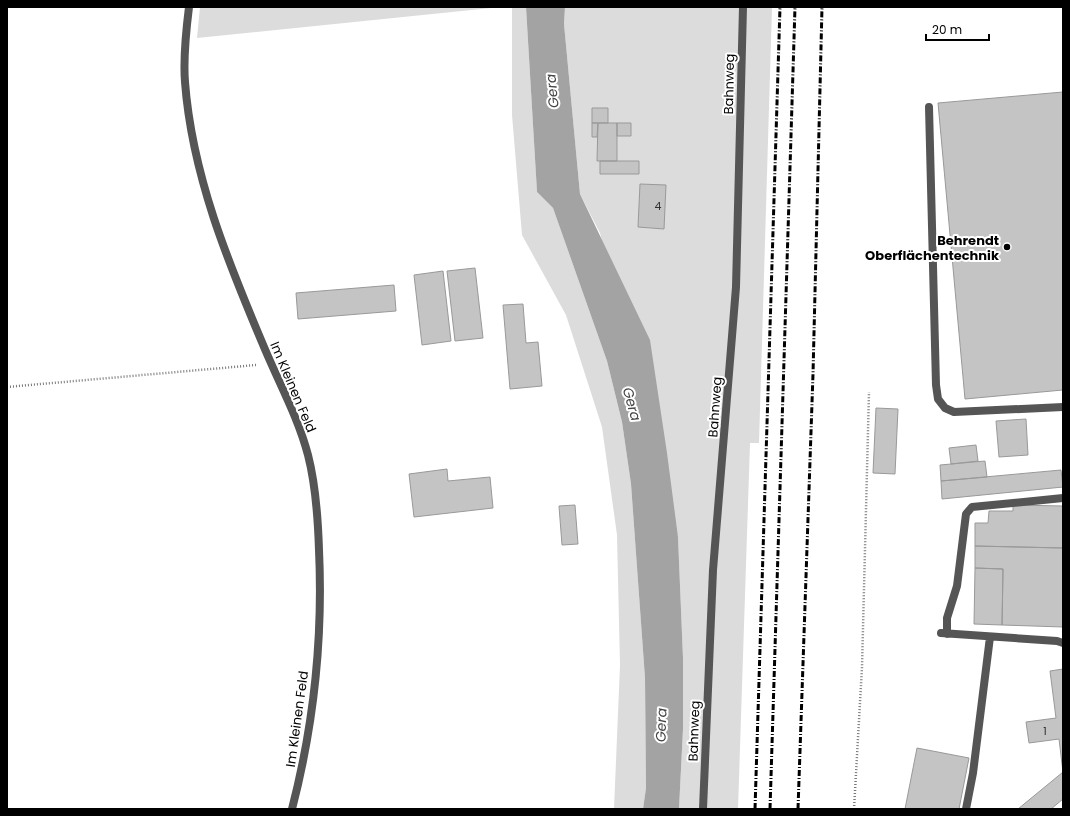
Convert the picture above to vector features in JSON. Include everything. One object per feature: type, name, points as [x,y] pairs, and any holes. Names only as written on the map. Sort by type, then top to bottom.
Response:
[{"type":"street","name":"Im Kleinen Feld","points":[[189,7],[185,81],[194,140],[205,192],[221,241],[270,363],[291,406],[308,455],[318,513],[321,585],[320,640],[301,776],[292,809]]},
{"type":"street","name":"Bahnweg","points":[[703,809],[713,570],[736,286],[743,7]]},
{"type":"street","points":[[929,107],[934,347],[938,399],[945,408],[954,412],[1063,407]]},
{"type":"street","points":[[1063,498],[972,506],[966,514],[957,586],[947,618],[944,634],[1057,641],[1063,643]]},
{"type":"street","points":[[966,809],[973,773],[990,637]]},
{"type":"path","points":[[7,387],[270,363]]},
{"type":"path","points":[[854,809],[862,667],[869,392]]},
{"type":"shaded area","points":[[200,7],[501,7],[197,38]]},
{"type":"shaded area","points":[[512,7],[526,7],[537,192],[553,208],[607,361],[622,422],[631,484],[645,678],[646,788],[643,809],[614,809],[620,665],[617,535],[602,427],[566,315],[522,235],[512,115]]},
{"type":"shaded area","points":[[565,7],[772,7],[759,443],[750,443],[738,809],[679,809],[683,729],[683,658],[678,537],[600,233],[580,194],[564,24]]},
{"type":"water","name":"Gera","points":[[526,7],[565,7],[564,24],[580,194],[650,340],[678,537],[683,658],[683,729],[679,809],[643,809],[646,788],[645,678],[631,484],[622,422],[607,361],[553,208],[537,192]]},
{"type":"building","name":"Behrendt Oberflächentechnik","points":[[1063,92],[1063,390],[965,399],[938,103]]},
{"type":"building","points":[[592,108],[608,108],[608,123],[592,123]]},
{"type":"building","points":[[592,123],[598,123],[597,137],[592,137]]},
{"type":"building","points":[[598,123],[617,123],[617,161],[597,161]]},
{"type":"building","points":[[617,123],[631,123],[631,136],[617,136]]},
{"type":"building","points":[[600,161],[639,161],[639,174],[600,174]]},
{"type":"building","points":[[640,184],[666,185],[664,229],[638,227]]},
{"type":"building","points":[[475,268],[483,338],[455,341],[447,271]]},
{"type":"building","points":[[443,271],[451,341],[422,345],[414,275]]},
{"type":"building","points":[[394,285],[396,311],[298,319],[296,293]]},
{"type":"building","points":[[523,304],[526,343],[538,342],[542,386],[510,389],[503,305]]},
{"type":"building","points":[[876,408],[898,409],[895,474],[873,473]]},
{"type":"building","points":[[1026,419],[1028,455],[999,457],[996,421]]},
{"type":"building","points":[[976,445],[978,461],[951,464],[949,448]]},
{"type":"building","points":[[985,461],[987,477],[941,481],[940,465]]},
{"type":"building","points":[[447,469],[448,481],[490,477],[493,508],[414,517],[409,474]]},
{"type":"building","points":[[1061,470],[1063,487],[942,499],[941,481]]},
{"type":"building","points":[[575,505],[578,544],[562,545],[559,506]]},
{"type":"building","points":[[1013,505],[1063,506],[1063,548],[975,546],[975,523],[988,523],[989,511],[1013,511]]},
{"type":"building","points":[[975,546],[1063,548],[1063,627],[1002,625],[1003,569],[975,568]]},
{"type":"building","points":[[975,568],[1003,569],[1002,625],[974,624]]},
{"type":"building","points":[[1063,669],[1063,772],[1059,739],[1029,743],[1026,722],[1056,718],[1050,671]]},
{"type":"building","points":[[917,748],[969,758],[959,809],[905,809]]},
{"type":"building","points":[[1063,772],[1063,799],[1051,809],[1018,809]]},
{"type":"railway","points":[[755,809],[780,7]]},
{"type":"railway","points":[[770,809],[795,7]]},
{"type":"railway","points":[[798,809],[813,374],[822,7]]},
{"type":"place","name":"Behrendt Oberflächentechnik","points":[[1007,247]]}]
